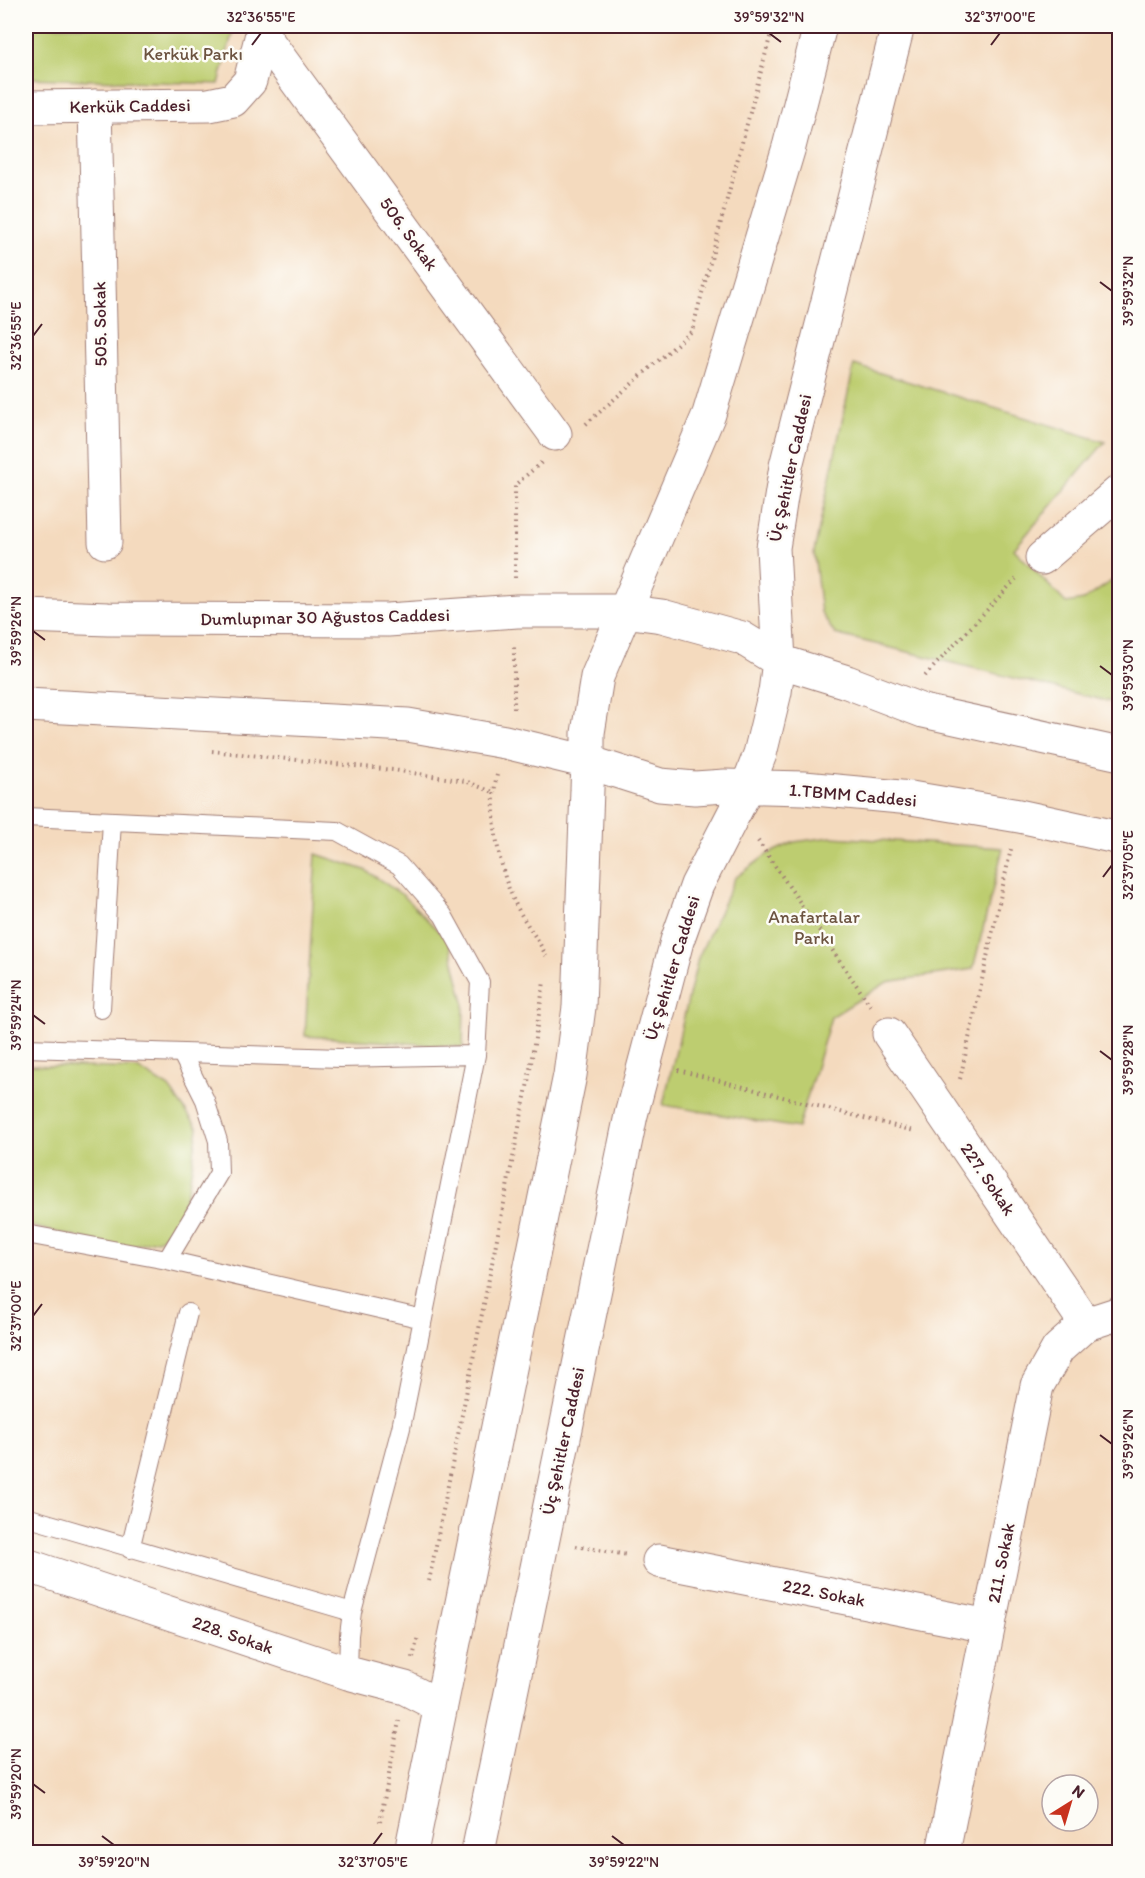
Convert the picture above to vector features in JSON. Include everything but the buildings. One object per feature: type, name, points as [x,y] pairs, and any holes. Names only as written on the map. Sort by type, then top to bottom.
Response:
[{"type":"main road","points":[[411,1852],[570,1075],[579,1007],[588,733],[597,677],[709,414],[789,147],[820,26]]},
{"type":"main road","name":"Üç Şehitler Caddesi","points":[[478,1852],[631,1115],[677,941],[697,885],[747,788],[760,754],[775,692],[779,661],[773,548],[786,466],[898,26]]},
{"type":"main road","name":"Kerkük Caddesi","points":[[26,107],[209,105],[233,100],[250,81],[263,29]]},
{"type":"main road","name":"506. Sokak","points":[[263,29],[555,434]]},
{"type":"main road","name":"505. Sokak","points":[[95,106],[105,542]]},
{"type":"main road","points":[[1042,558],[1119,491]]},
{"type":"main road","name":"Dumlupınar 30 Ağustos Caddesi","points":[[26,616],[108,619],[388,620],[517,611],[624,611]]},
{"type":"main road","points":[[624,611],[662,616],[742,638],[779,661],[847,682],[923,711],[1119,754]]},
{"type":"main road","points":[[26,705],[408,725],[506,742],[588,762]]},
{"type":"main road","name":"1.TBMM Caddesi","points":[[588,762],[660,785],[804,788],[911,798],[1019,816],[1119,838]]},
{"type":"main road","name":"227. Sokak","points":[[889,1034],[1086,1324]]},
{"type":"main road","name":"211. Sokak","points":[[943,1852],[1037,1386],[1058,1349],[1086,1324],[1119,1313]]},
{"type":"main road","name":"222. Sokak","points":[[659,1561],[988,1626]]},
{"type":"main road","name":"228. Sokak","points":[[26,1565],[348,1673],[405,1688],[440,1706]]},
{"type":"lane","points":[[26,817],[337,831],[399,866],[443,915],[480,982],[476,1055],[401,1428],[352,1612],[348,1673]]},
{"type":"lane","points":[[100,1009],[112,821]]},
{"type":"lane","points":[[26,1048],[340,1058],[476,1055]]},
{"type":"lane","points":[[167,1260],[219,1173],[218,1141],[205,1100],[182,1054]]},
{"type":"lane","points":[[26,1234],[167,1260],[423,1319]]},
{"type":"lane","points":[[130,1549],[188,1313]]},
{"type":"lane","points":[[26,1516],[130,1549],[352,1612]]},
{"type":"path","points":[[692,331],[772,26]]},
{"type":"path","points":[[904,704],[926,675],[1022,572],[1042,558]]},
{"type":"path","points":[[514,638],[514,708]]},
{"type":"path","points":[[208,751],[393,770],[465,781],[493,792],[496,835],[508,884],[546,956],[546,965]]},
{"type":"path","points":[[766,853],[871,1007]]},
{"type":"path","points":[[962,1069],[1010,857]]},
{"type":"path","points":[[429,1584],[528,1082],[545,974]]},
{"type":"path","points":[[645,1061],[918,1132],[950,1123]]},
{"type":"path","points":[[543,1540],[659,1561]]},
{"type":"path","points":[[379,1829],[405,1688],[420,1630]]},
{"type":"green space","name":"Kerkük Parkı","points":[[26,26],[234,26],[219,84],[26,78]]},
{"type":"green space","points":[[854,365],[1105,442],[1014,549],[1066,603],[1084,600],[1119,576],[1119,704],[835,634],[821,613],[814,552]]},
{"type":"green space","name":"Anafartalar Parkı","points":[[832,837],[1003,848],[973,969],[887,982],[831,1017],[798,1128],[663,1105],[698,958],[735,878],[768,854],[794,842]]},
{"type":"green space","points":[[316,854],[365,870],[404,896],[449,942],[464,1002],[463,1047],[305,1036]]},
{"type":"green space","points":[[26,1065],[139,1069],[169,1088],[198,1128],[189,1185],[178,1220],[160,1239],[122,1248],[26,1225]]}]
